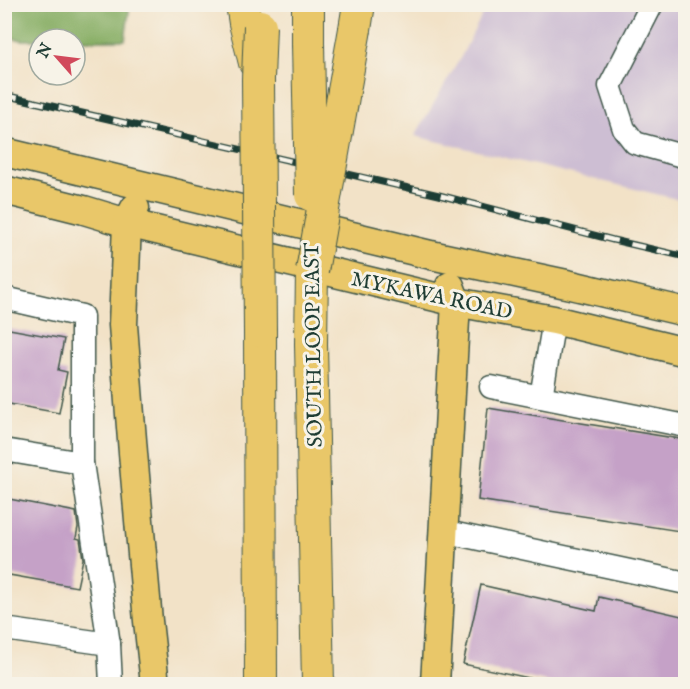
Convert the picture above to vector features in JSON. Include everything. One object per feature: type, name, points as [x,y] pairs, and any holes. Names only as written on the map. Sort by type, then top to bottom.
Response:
[{"type":"highway","name":"SOUTH LOOP EAST","points":[[308,4],[311,344],[318,684]]},
{"type":"highway","points":[[252,15],[258,79],[261,684]]},
{"type":"highway","points":[[312,271],[357,17]]},
{"type":"main road","name":"MYKAWA ROAD","points":[[4,152],[431,255],[686,312]]},
{"type":"main road","name":"MYKAWA ROAD","points":[[4,190],[127,223],[456,302],[554,320],[686,352]]},
{"type":"main road","points":[[155,684],[123,326],[127,223],[134,209],[151,199],[179,195]]},
{"type":"main road","points":[[431,255],[449,280],[456,302],[435,684]]},
{"type":"lane","points":[[652,4],[610,86],[624,129],[636,143],[686,157]]},
{"type":"lane","points":[[4,298],[82,316],[82,463],[109,644],[111,684]]},
{"type":"lane","points":[[541,397],[554,320]]},
{"type":"lane","points":[[491,387],[686,426]]},
{"type":"lane","points":[[4,450],[82,463]]},
{"type":"lane","points":[[442,531],[686,583]]},
{"type":"lane","points":[[4,629],[109,644]]},
{"type":"shaded area","points":[[487,5],[685,5],[685,201],[415,136],[462,55]]},
{"type":"green space","points":[[5,4],[130,5],[125,40],[87,40],[87,27],[27,27],[27,40],[5,37]]},
{"type":"building","points":[[4,328],[64,339],[58,370],[67,372],[59,413],[4,403]]},
{"type":"building","points":[[488,408],[686,440],[686,532],[478,500]]},
{"type":"building","points":[[4,498],[76,512],[78,527],[76,538],[80,539],[83,559],[77,587],[4,574]]},
{"type":"building","points":[[481,585],[596,611],[599,597],[686,617],[686,684],[557,684],[463,664]]},
{"type":"railway","points":[[4,95],[439,195],[686,257]]}]
